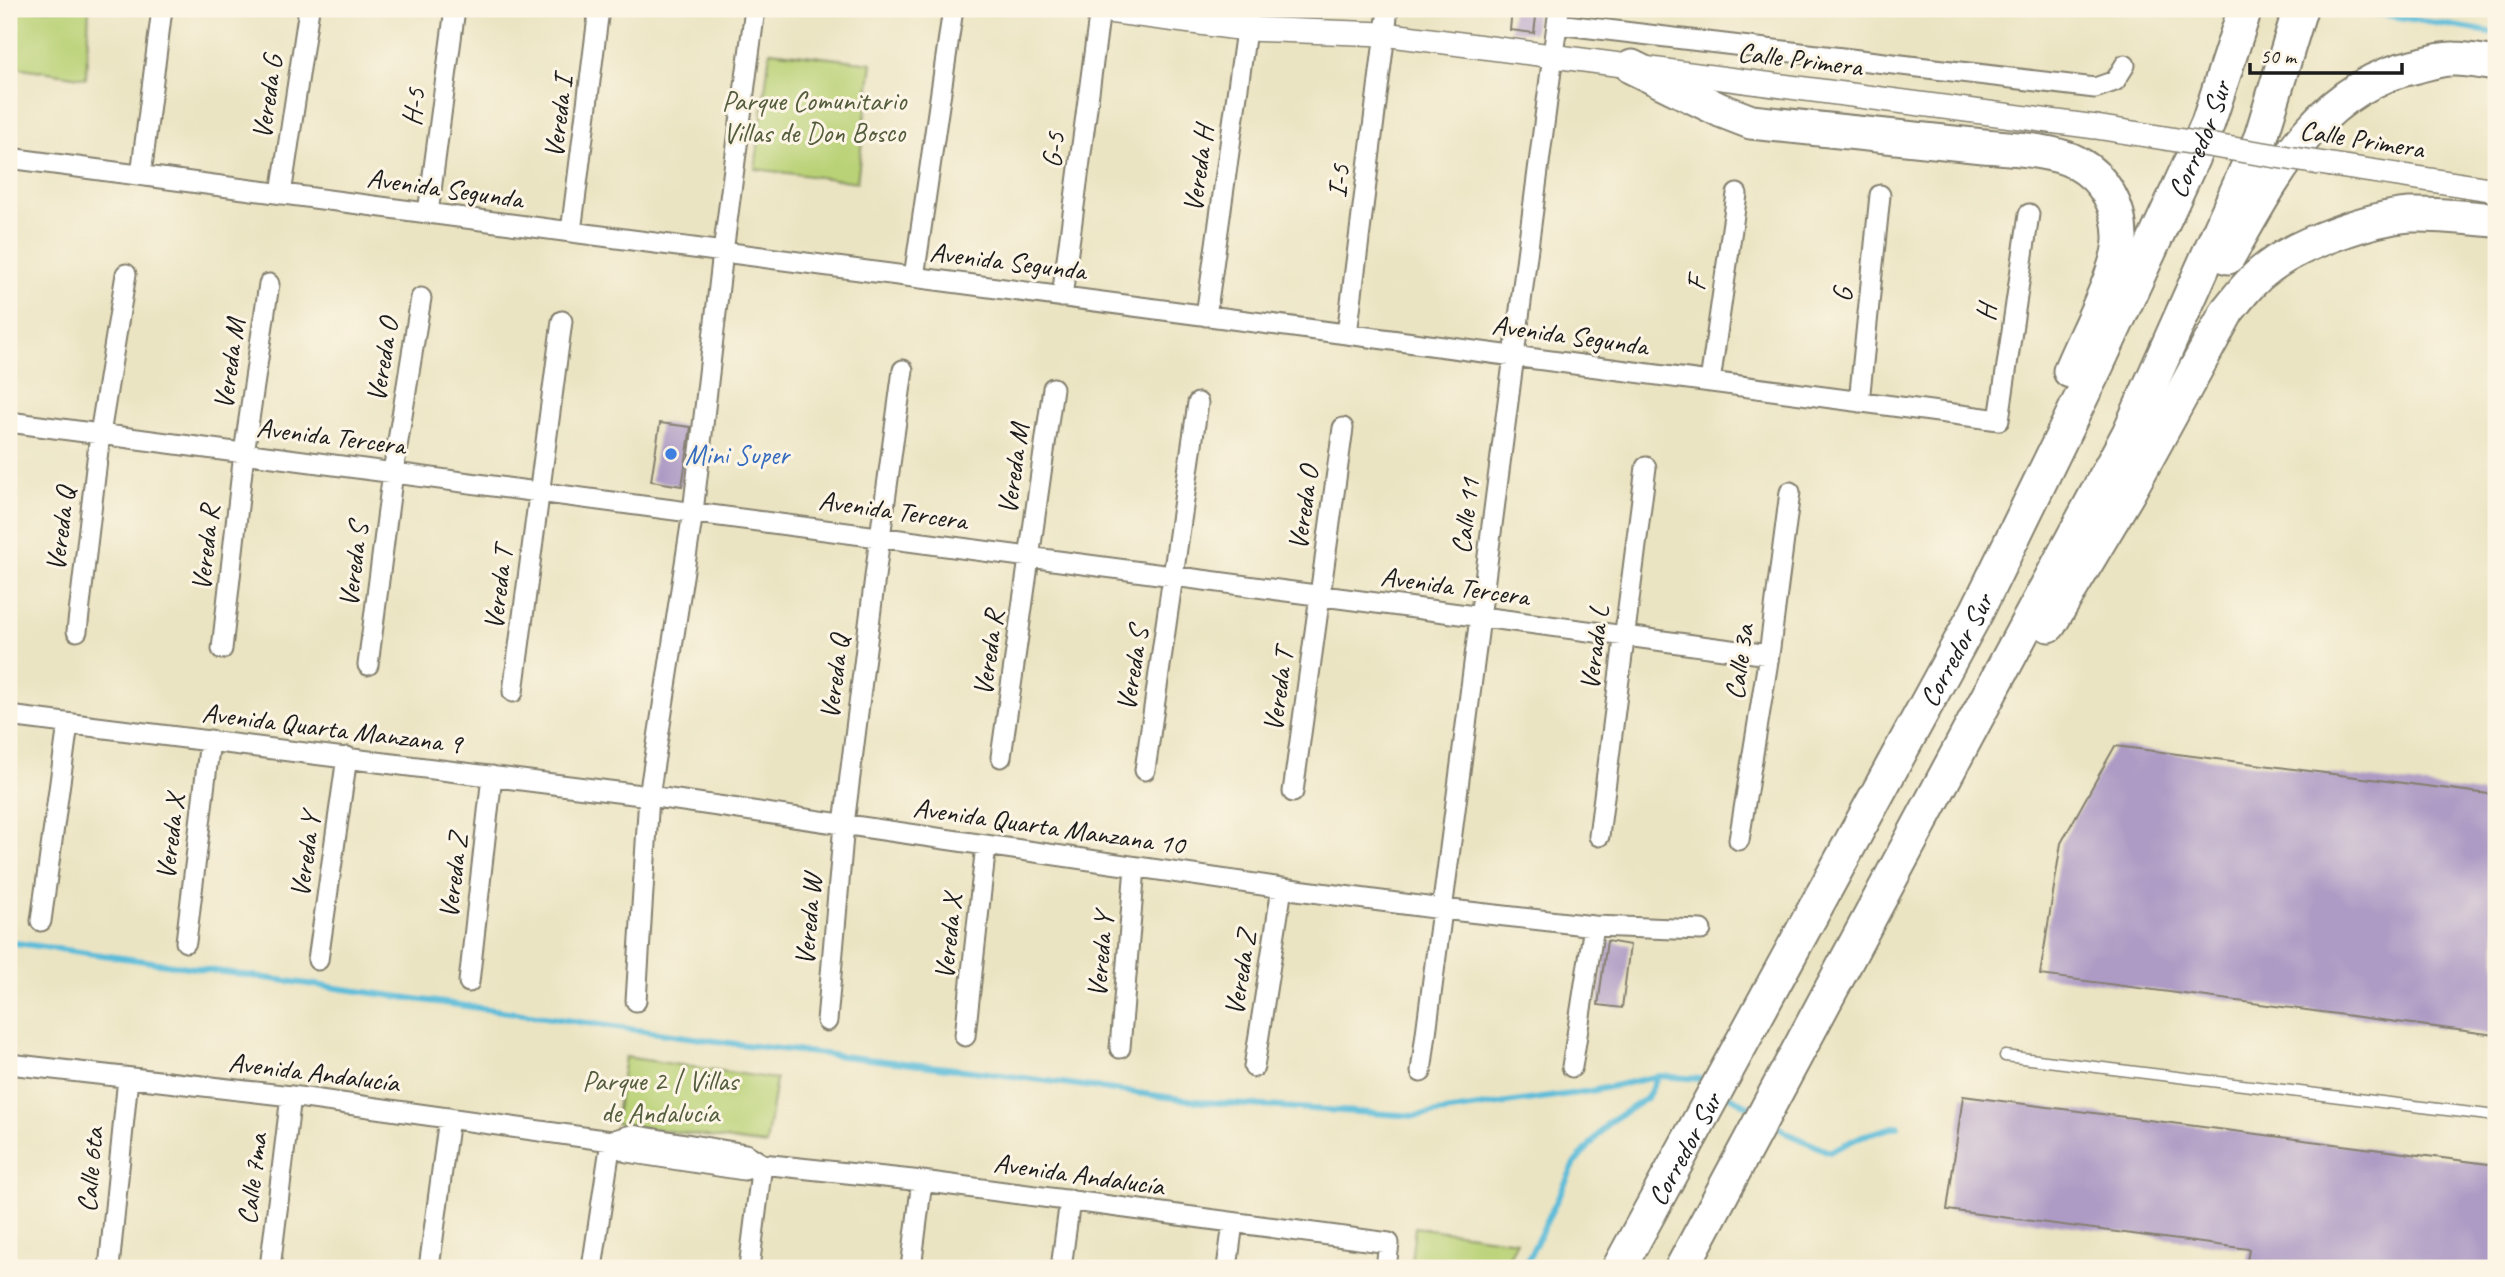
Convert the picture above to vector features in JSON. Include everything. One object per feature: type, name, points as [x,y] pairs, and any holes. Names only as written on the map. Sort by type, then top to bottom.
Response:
[{"type":"highway","name":"Corredor Sur","points":[[1619,1268],[1977,611],[2097,365],[2203,135],[2245,9]]},
{"type":"highway","name":"Corredor Sur","points":[[1682,1268],[2129,433],[2261,137],[2300,9]]},
{"type":"highway","points":[[2129,433],[2268,186],[2298,142],[2340,100],[2392,71],[2451,58],[2496,64]]},
{"type":"highway","points":[[1632,67],[1720,110],[1751,122],[2062,156],[2078,163],[2105,188],[2114,203],[2121,241],[2109,279],[1977,611]]},
{"type":"highway","points":[[1921,824],[2078,580],[2228,310],[2248,284],[2269,266],[2296,250],[2382,220],[2410,215],[2496,220]]},
{"type":"street","points":[[141,175],[163,9]]},
{"type":"street","name":"Vereda G","points":[[281,194],[309,9]]},
{"type":"street","name":"H-5","points":[[428,214],[455,9]]},
{"type":"street","name":"Vereda I","points":[[571,232],[600,9]]},
{"type":"street","points":[[636,1001],[649,796],[693,512],[755,9]]},
{"type":"street","points":[[914,277],[953,9]]},
{"type":"street","name":"Calle Primera","points":[[1093,9],[1247,19],[1384,34],[2096,127],[2496,190]]},
{"type":"street","name":"G-5","points":[[1062,297],[1100,9]]},
{"type":"street","name":"I-5","points":[[1347,334],[1388,9]]},
{"type":"street","name":"Calle Primera","points":[[1558,16],[2095,88],[2115,81],[2125,65]]},
{"type":"street","name":"Calle 11","points":[[1421,1072],[1558,16]]},
{"type":"street","name":"Vereda H","points":[[1206,316],[1247,19]]},
{"type":"street","name":"Avenida Segunda","points":[[9,158],[1999,420]]},
{"type":"street","name":"F","points":[[1710,382],[1737,194]]},
{"type":"street","name":"G","points":[[1859,402],[1880,195]]},
{"type":"street","name":"H","points":[[1999,420],[2029,214]]},
{"type":"street","name":"Vereda Q","points":[[76,631],[100,434],[126,274]]},
{"type":"street","name":"Vereda M","points":[[244,453],[269,284]]},
{"type":"street","name":"Vereda O","points":[[393,472],[421,298]]},
{"type":"street","points":[[539,492],[562,321]]},
{"type":"street","name":"Vereda Q","points":[[844,824],[904,370]]},
{"type":"street","name":"Vereda M","points":[[1029,558],[1052,388]]},
{"type":"street","name":"Vereda S","points":[[1145,770],[1175,577],[1198,403]]},
{"type":"street","name":"Avenida Tercera","points":[[9,422],[1769,655]]},
{"type":"street","name":"Vereda O","points":[[1319,596],[1343,428]]},
{"type":"street","name":"Vereda R","points":[[222,649],[244,453]]},
{"type":"street","name":"Verada L","points":[[1599,836],[1646,467]]},
{"type":"street","name":"Vereda S","points":[[368,665],[393,472]]},
{"type":"street","name":"Vereda T","points":[[513,692],[539,492]]},
{"type":"street","name":"Calle 3a","points":[[1739,840],[1769,655],[1790,492]]},
{"type":"street","name":"Vereda R","points":[[1001,757],[1029,558]]},
{"type":"street","name":"Vereda T","points":[[1293,792],[1319,596]]},
{"type":"street","name":"Avenida Quarta Manzana 9","points":[[9,716],[649,796]]},
{"type":"street","points":[[41,921],[68,724]]},
{"type":"street","name":"Vereda X","points":[[186,942],[211,740]]},
{"type":"street","name":"Vereda Y","points":[[318,960],[347,757]]},
{"type":"street","name":"Vereda Z","points":[[469,982],[492,776]]},
{"type":"street","name":"Avenida Quarta Manzana 10","points":[[649,796],[1442,909],[1594,926],[1701,930]]},
{"type":"street","name":"Vereda W","points":[[827,1021],[844,824]]},
{"type":"street","name":"Vereda X","points":[[965,1035],[986,845]]},
{"type":"street","name":"Vereda Y","points":[[1120,1048],[1135,867]]},
{"type":"street","name":"Vereda Z","points":[[1254,1067],[1282,888]]},
{"type":"street","points":[[1572,1067],[1594,926]]},
{"type":"street","name":"Avenida Andalucía","points":[[9,1064],[290,1096],[611,1141],[627,1152],[744,1170],[762,1164],[922,1181],[1389,1243],[1386,1268]]},
{"type":"street","name":"Calle 6ta","points":[[109,1268],[128,1078]]},
{"type":"street","name":"Calle 7ma","points":[[270,1268],[290,1096]]},
{"type":"street","points":[[429,1268],[449,1118]]},
{"type":"street","points":[[592,1268],[611,1141]]},
{"type":"street","points":[[748,1268],[762,1164]]},
{"type":"street","points":[[911,1268],[922,1181]]},
{"type":"street","points":[[1061,1268],[1070,1200]]},
{"type":"street","points":[[1227,1268],[1233,1223]]},
{"type":"lane","points":[[2005,1056],[2496,1116]]},
{"type":"green space","points":[[9,9],[89,9],[86,78],[9,66]]},
{"type":"green space","name":"Parque Comunitario Villas de Don Bosco","points":[[770,51],[872,63],[857,182],[755,169]]},
{"type":"green space","name":"Parque 2 | Villas de Andalucía","points":[[625,1057],[776,1079],[766,1145],[615,1123]]},
{"type":"green space","points":[[1415,1227],[1517,1241],[1504,1268],[1401,1268],[1402,1262],[1411,1262]]},
{"type":"building","points":[[1512,9],[1537,9],[1534,33],[1510,30]]},
{"type":"building","name":"Mini Super","points":[[660,423],[691,427],[682,486],[651,481]]},
{"type":"building","points":[[2115,746],[2496,795],[2496,1035],[2040,975],[2061,843]]},
{"type":"building","points":[[1607,941],[1630,945],[1622,1008],[1598,1005]]},
{"type":"building","points":[[1963,1096],[2496,1165],[2496,1268],[2246,1268],[2249,1249],[1947,1210]]},
{"type":"waterway","points":[[2350,9],[2496,33]]},
{"type":"waterway","points":[[9,942],[737,1044],[973,1071],[1204,1102],[1416,1116],[1591,1091],[1659,1076],[1701,1079]]},
{"type":"waterway","points":[[1524,1268],[1575,1163],[1609,1122],[1647,1098],[1658,1076]]},
{"type":"waterway","points":[[1725,1093],[1753,1109]]},
{"type":"waterway","points":[[1775,1125],[1829,1152],[1862,1136],[1898,1126]]},
{"type":"place","name":"Mini Super","points":[[671,454]]}]
